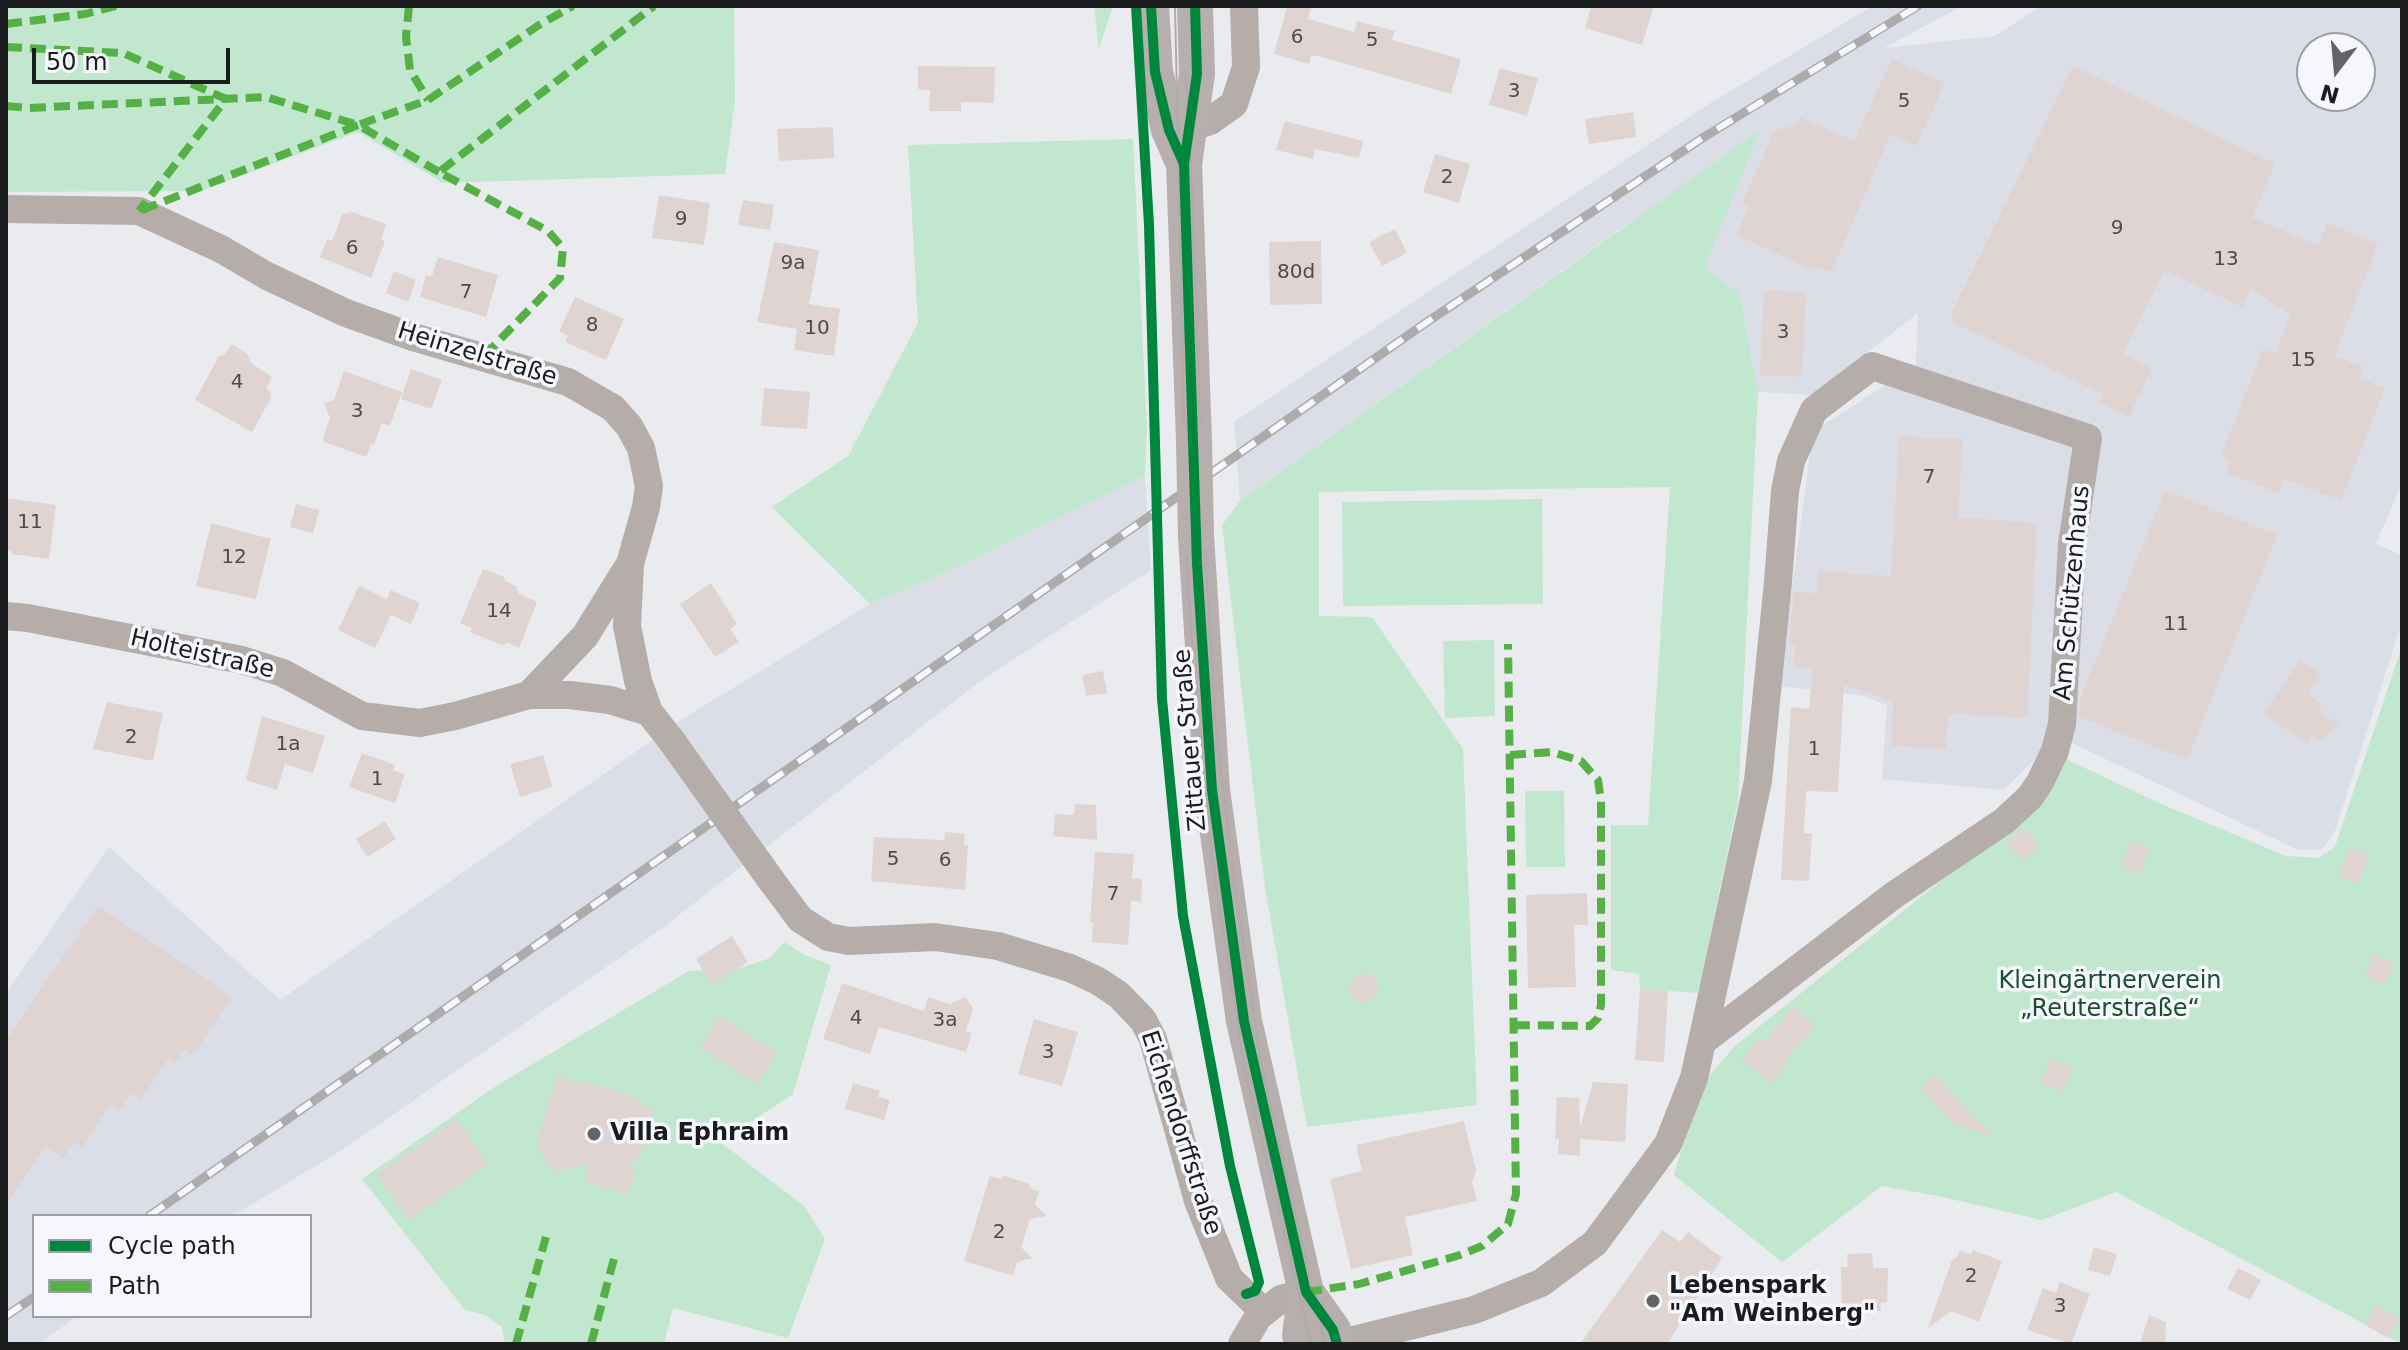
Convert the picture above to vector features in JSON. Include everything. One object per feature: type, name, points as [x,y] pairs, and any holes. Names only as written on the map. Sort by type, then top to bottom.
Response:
[{"type":"main road","name":"Zittauer Straße","points":[[1151,6],[1155,72],[1180,129],[1184,164],[1196,536],[1212,790],[1244,1021],[1306,1292],[1300,1335],[1303,1344]]},
{"type":"main road","name":"Zittauer Straße","points":[[1180,129],[1197,74],[1195,6]]},
{"type":"main road","name":"Zittauer Straße","points":[[1306,1292],[1333,1330],[1337,1344]]},
{"type":"street","points":[[1180,129],[1210,121],[1234,104],[1239,95],[1246,67],[1244,6]]},
{"type":"street","name":"Heinzelstraße","points":[[6,209],[139,211],[346,313],[413,337],[568,382],[613,408],[629,426],[641,448],[649,486],[630,564],[627,626],[638,681],[649,712],[671,740]]},
{"type":"street","name":"Am Schützenhaus","points":[[1337,1344],[1474,1310],[1541,1283],[1595,1243],[1668,1144],[1694,1078],[1758,781],[1785,491],[1791,461],[1814,410],[1872,366],[2088,438],[2072,544],[2062,724],[2055,751],[2040,782],[2030,797],[2004,821],[1894,895],[1702,1042]]},
{"type":"street","points":[[529,695],[585,636],[630,564]]},
{"type":"street","name":"Holteistraße","points":[[6,616],[242,660],[283,673],[362,716],[420,723],[529,695],[597,698],[649,712]]},
{"type":"street","name":"Eichendorffstraße","points":[[671,740],[800,919],[828,937],[849,941],[935,937],[998,946],[1070,968],[1119,995],[1143,1020],[1153,1039],[1198,1201],[1229,1278],[1264,1312]]},
{"type":"street","points":[[1242,1344],[1264,1312],[1281,1299],[1306,1292]]},
{"type":"shaded area","points":[[1873,6],[1962,6],[1884,48],[1995,36],[2041,6],[2402,6],[2402,483],[2376,544],[2402,555],[2402,622],[2335,831],[2321,850],[2298,850],[2059,737],[2003,790],[1882,779],[1887,705],[1860,695],[1779,686],[1813,432],[1916,365],[1918,313],[1813,395],[1758,392],[1739,293],[1631,221],[1240,501],[1234,422],[1710,103]]},
{"type":"shaded area","points":[[1145,476],[1151,570],[982,680],[661,929],[345,1148],[236,1214],[32,1214],[32,1318],[74,1318],[39,1344],[6,1344],[6,993],[109,847],[280,1000],[684,718],[870,604],[934,578]]},
{"type":"green space","points":[[6,6],[734,6],[735,100],[725,174],[443,183],[358,132],[201,191],[6,192]]},
{"type":"green space","points":[[1094,6],[1113,6],[1099,49]]},
{"type":"green space","points":[[1760,130],[1704,269],[1739,293],[1758,392],[1738,801],[1698,993],[1640,989],[1639,974],[1611,970],[1611,825],[1648,825],[1670,487],[1319,492],[1319,616],[1372,617],[1463,749],[1477,1105],[1307,1127],[1265,888],[1222,525],[1240,501]]},
{"type":"green space","points":[[1133,139],[1147,429],[1145,476],[934,578],[870,604],[772,507],[848,456],[918,323],[908,145]]},
{"type":"green space","points":[[1542,499],[1543,604],[1343,606],[1342,502]]},
{"type":"green space","points":[[1494,640],[1495,716],[1445,718],[1443,641]]},
{"type":"green space","name":"Kleingärtnerverein „Reuterstraße“","points":[[2402,646],[2402,1344],[2116,1192],[2042,1220],[1882,1186],[1782,1262],[1674,1175],[1702,1084],[1735,1046],[2018,819],[2066,759],[2159,803],[2286,856],[2318,858],[2335,847]]},
{"type":"green space","points":[[1525,791],[1564,791],[1565,867],[1526,867]]},
{"type":"green space","points":[[784,942],[805,955],[831,965],[793,1094],[720,1142],[804,1206],[825,1239],[788,1338],[673,1308],[664,1344],[505,1344],[502,1327],[485,1315],[465,1310],[362,1179],[499,1084],[689,971],[737,969],[770,958]]},
{"type":"building","points":[[1287,6],[1311,6],[1308,19],[1354,32],[1357,21],[1395,31],[1392,40],[1461,59],[1451,94],[1322,57],[1311,55],[1309,64],[1274,54]]},
{"type":"building","points":[[1591,6],[1654,6],[1642,45],[1585,28]]},
{"type":"building","points":[[1892,59],[1945,83],[1916,146],[1891,134],[1831,272],[1817,266],[1815,271],[1736,235],[1749,207],[1742,204],[1774,131],[1797,124],[1800,117],[1854,141]]},
{"type":"building","points":[[918,66],[995,67],[994,103],[961,102],[961,111],[929,111],[930,90],[918,89]]},
{"type":"building","points":[[2073,66],[2275,164],[2252,217],[2318,246],[2327,223],[2378,244],[2334,356],[2363,367],[2359,377],[2385,388],[2341,501],[2285,479],[2279,493],[2227,473],[2231,461],[2221,456],[2263,349],[2275,354],[2291,314],[2251,289],[2242,307],[2165,270],[2123,354],[2152,368],[2129,417],[2099,402],[2103,394],[1954,323],[1951,314]]},
{"type":"building","points":[[1500,68],[1538,78],[1527,116],[1489,105]]},
{"type":"building","points":[[1633,112],[1636,137],[1589,144],[1585,119]]},
{"type":"building","points":[[1285,121],[1363,141],[1359,158],[1315,149],[1313,159],[1276,150]]},
{"type":"building","points":[[833,127],[834,158],[779,161],[777,129]]},
{"type":"building","points":[[1435,154],[1470,164],[1459,203],[1423,192]]},
{"type":"building","points":[[659,195],[710,203],[704,245],[652,238]]},
{"type":"building","points":[[743,200],[774,205],[770,230],[738,225]]},
{"type":"building","points":[[349,211],[386,224],[381,240],[385,241],[371,278],[320,257],[327,239],[332,241],[343,213],[348,214]]},
{"type":"building","points":[[1395,229],[1407,253],[1382,266],[1369,242]]},
{"type":"building","points":[[1321,241],[1322,304],[1270,305],[1269,242]]},
{"type":"building","points":[[774,242],[819,250],[809,304],[840,309],[834,356],[794,350],[797,329],[757,322]]},
{"type":"building","points":[[438,257],[498,275],[486,317],[420,297],[426,275],[432,276]]},
{"type":"building","points":[[394,271],[416,280],[408,302],[386,293]]},
{"type":"building","points":[[1764,290],[1806,292],[1802,377],[1760,375]]},
{"type":"building","points":[[575,297],[624,319],[606,360],[565,342],[568,336],[559,332]]},
{"type":"building","points":[[232,344],[247,354],[251,363],[272,377],[266,389],[271,392],[270,400],[252,432],[195,400],[219,356],[224,355]]},
{"type":"building","points":[[411,369],[442,380],[431,409],[401,399]]},
{"type":"building","points":[[344,371],[402,392],[390,426],[382,423],[366,457],[322,441],[330,418],[324,403],[334,400]]},
{"type":"building","points":[[764,388],[810,392],[807,429],[761,426]]},
{"type":"building","points":[[1899,436],[1963,439],[1958,517],[2037,523],[2027,718],[1948,714],[1946,749],[1891,746],[1893,701],[1844,685],[1838,792],[1806,791],[1804,833],[1812,833],[1809,881],[1781,880],[1791,707],[1809,709],[1813,668],[1794,667],[1795,645],[1789,645],[1794,592],[1817,593],[1818,571],[1891,576]]},
{"type":"building","points":[[2165,490],[2277,535],[2187,760],[2079,717],[2080,699]]},
{"type":"building","points":[[6,498],[56,505],[49,559],[11,554],[6,550]]},
{"type":"building","points":[[296,504],[319,510],[313,533],[290,527]]},
{"type":"building","points":[[211,523],[271,539],[256,599],[196,586]]},
{"type":"building","points":[[483,569],[504,577],[505,581],[516,586],[518,593],[537,602],[519,648],[506,642],[504,646],[470,632],[472,628],[460,623]]},
{"type":"building","points":[[711,583],[737,624],[730,629],[739,642],[715,657],[680,604]]},
{"type":"building","points":[[359,586],[387,599],[391,590],[420,603],[411,624],[391,615],[375,648],[338,630]]},
{"type":"building","points":[[2300,660],[2321,675],[2308,694],[2322,704],[2318,711],[2339,725],[2320,740],[2313,736],[2308,744],[2263,714]]},
{"type":"building","points":[[1103,671],[1107,693],[1086,696],[1082,675]]},
{"type":"building","points":[[107,702],[163,713],[153,761],[93,749]]},
{"type":"building","points":[[262,716],[325,736],[313,773],[285,764],[277,790],[246,780]]},
{"type":"building","points":[[362,753],[395,765],[393,770],[405,774],[395,803],[349,787]]},
{"type":"building","points":[[543,755],[552,787],[520,797],[510,764]]},
{"type":"building","points":[[1075,804],[1096,805],[1097,840],[1053,836],[1055,814],[1074,815]]},
{"type":"building","points":[[385,821],[396,839],[367,857],[356,839]]},
{"type":"building","points":[[2022,827],[2040,844],[2024,861],[2006,845]]},
{"type":"building","points":[[945,832],[965,834],[964,845],[968,845],[965,890],[871,881],[874,837],[944,840]]},
{"type":"building","points":[[2130,841],[2149,847],[2141,874],[2122,868]]},
{"type":"building","points":[[2349,848],[2369,855],[2358,884],[2338,877]]},
{"type":"building","points":[[1095,852],[1134,854],[1132,878],[1142,879],[1141,902],[1131,901],[1128,945],[1092,942],[1093,923],[1090,923]]},
{"type":"building","points":[[1587,893],[1588,925],[1574,925],[1576,987],[1528,988],[1526,895]]},
{"type":"building","points":[[98,906],[232,997],[193,1055],[184,1049],[175,1063],[168,1059],[141,1100],[130,1093],[119,1111],[110,1105],[82,1148],[74,1142],[63,1158],[45,1146],[6,1205],[6,1040]]},
{"type":"building","points":[[732,936],[748,962],[712,985],[696,959]]},
{"type":"building","points":[[2374,954],[2394,963],[2384,985],[2364,976]]},
{"type":"building","points":[[1364,974],[1374,978],[1378,988],[1374,998],[1364,1002],[1354,998],[1350,988],[1354,978]]},
{"type":"building","points":[[842,983],[924,1011],[928,997],[950,1004],[966,997],[973,1009],[966,1031],[972,1033],[966,1052],[879,1027],[870,1054],[823,1039]]},
{"type":"building","points":[[1640,989],[1668,991],[1664,1062],[1635,1060]]},
{"type":"building","points":[[1794,1007],[1815,1026],[1785,1060],[1788,1062],[1770,1084],[1741,1060],[1759,1039],[1764,1042]]},
{"type":"building","points":[[720,1016],[777,1053],[757,1084],[700,1047]]},
{"type":"building","points":[[1034,1019],[1078,1032],[1062,1086],[1018,1074]]},
{"type":"building","points":[[2050,1058],[2073,1067],[2064,1091],[2041,1083]]},
{"type":"building","points":[[1934,1075],[1994,1137],[1954,1124],[1920,1089]]},
{"type":"building","name":"Villa Ephraim","points":[[556,1076],[610,1089],[638,1099],[643,1106],[653,1109],[648,1127],[649,1141],[629,1167],[635,1169],[628,1194],[586,1182],[587,1163],[557,1171],[545,1161],[537,1143]]},
{"type":"building","points":[[1593,1082],[1628,1084],[1625,1142],[1580,1139],[1580,1156],[1558,1154],[1559,1139],[1555,1139],[1557,1097],[1579,1098],[1580,1128]]},
{"type":"building","points":[[853,1083],[880,1091],[878,1097],[890,1100],[884,1120],[845,1109]]},
{"type":"building","points":[[456,1119],[488,1164],[409,1220],[377,1175]]},
{"type":"building","points":[[1464,1121],[1476,1170],[1472,1182],[1477,1201],[1405,1217],[1413,1255],[1351,1269],[1330,1179],[1362,1171],[1356,1145]]},
{"type":"building","points":[[1002,1175],[1030,1184],[1029,1188],[1039,1191],[1035,1204],[1046,1216],[1030,1219],[1021,1247],[1032,1258],[1017,1262],[1013,1276],[964,1261],[990,1176],[1001,1179]]},
{"type":"building","name":"Lebenspark \"Am Weinberg\"","points":[[1662,1230],[1680,1242],[1688,1232],[1722,1258],[1667,1344],[1580,1344]]},
{"type":"building","points":[[2094,1247],[2117,1254],[2110,1276],[2088,1270]]},
{"type":"building","points":[[1960,1250],[1971,1255],[1973,1250],[2002,1261],[1979,1322],[1951,1311],[1928,1328],[1952,1260]]},
{"type":"building","points":[[1872,1253],[1873,1268],[1888,1268],[1887,1302],[1880,1303],[1881,1311],[1842,1312],[1841,1267],[1848,1267],[1847,1254]]},
{"type":"building","points":[[2238,1268],[2261,1280],[2250,1300],[2227,1289]]},
{"type":"building","points":[[2060,1282],[2090,1294],[2071,1344],[2027,1330],[2043,1288],[2056,1293]]},
{"type":"building","points":[[2375,1305],[2399,1318],[2388,1338],[2365,1325]]},
{"type":"building","points":[[2149,1315],[2166,1322],[2165,1344],[2140,1344]]},
{"type":"tram line","points":[[1175,6],[1187,568],[1197,720],[1215,878],[1244,1066],[1311,1344]]},
{"type":"tram line","points":[[1184,72],[1189,106],[1204,529],[1215,719],[1233,873],[1260,1058],[1325,1344]]},
{"type":"railway","points":[[152,1214],[1427,322],[1704,137],[1918,6]]},
{"type":"railway","points":[[6,1316],[32,1298]]},
{"type":"marked path","points":[[6,24],[85,14],[116,6]]},
{"type":"marked path","points":[[409,6],[406,37],[410,70],[428,100]]},
{"type":"marked path","points":[[439,172],[358,125],[428,100],[539,25],[573,6]]},
{"type":"marked path","points":[[484,356],[560,278],[563,248],[548,231],[439,172],[654,6]]},
{"type":"marked path","points":[[6,47],[123,53],[226,99],[139,211]]},
{"type":"marked path","points":[[6,106],[29,108],[266,97],[358,125]]},
{"type":"marked path","points":[[142,210],[358,125]]},
{"type":"marked path","points":[[1306,1292],[1359,1284],[1460,1255],[1482,1246],[1508,1224],[1516,1194],[1508,644]]},
{"type":"marked path","points":[[1510,755],[1552,752],[1581,761],[1598,780],[1601,801],[1601,1005],[1598,1018],[1590,1026],[1514,1025]]},
{"type":"marked path","points":[[516,1344],[546,1237]]},
{"type":"marked path","points":[[591,1344],[615,1255]]},
{"type":"cycle path","points":[[1136,6],[1149,225],[1162,699],[1183,916],[1230,1166],[1259,1282],[1255,1291],[1246,1294]]},
{"type":"cycle path","points":[[1151,6],[1155,72],[1169,130],[1184,164]]},
{"type":"cycle path","points":[[1195,6],[1197,74],[1184,164],[1197,564],[1212,790],[1244,1021],[1306,1292],[1333,1330],[1337,1344]]},
{"type":"place","name":"Villa Ephraim","points":[[594,1134]]},
{"type":"place","name":"Lebenspark \"Am Weinberg\"","points":[[1653,1301]]}]
